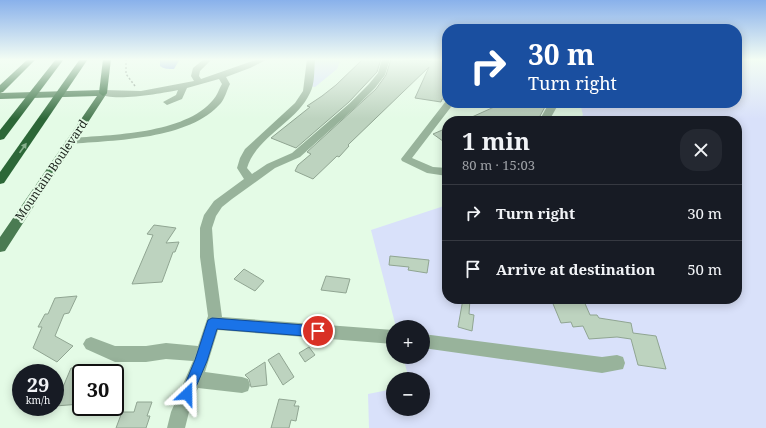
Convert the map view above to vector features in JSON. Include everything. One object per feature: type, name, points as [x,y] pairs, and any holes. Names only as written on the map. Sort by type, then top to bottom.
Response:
[{"type":"highway","points":[[0,90],[11,79]]},
{"type":"highway","points":[[0,137],[45,79]]},
{"type":"highway","points":[[0,180],[70,79]]},
{"type":"highway","points":[[103,92],[105,79]]},
{"type":"main road","points":[[0,96],[103,92]]},
{"type":"main road","name":"Mountain Boulevard","points":[[0,247],[103,92]]},
{"type":"street","points":[[103,92],[121,94],[174,89],[206,79]]},
{"type":"street","points":[[70,141],[156,132],[187,122],[201,115],[220,99],[226,84],[223,79]]},
{"type":"street","points":[[252,180],[245,174],[242,168],[244,158],[249,151],[299,105],[307,91],[309,79]]},
{"type":"street","points":[[176,428],[180,412],[194,379],[215,316],[207,257],[206,228],[210,215],[218,204],[271,166],[296,155],[353,105],[377,79]]},
{"type":"street","points":[[167,102],[180,96],[183,85]]},
{"type":"street","points":[[442,171],[431,170],[406,159],[445,108]]},
{"type":"street","points":[[212,323],[386,336]]},
{"type":"street","points":[[430,342],[602,365],[617,363]]},
{"type":"street","points":[[91,344],[115,354],[146,354],[166,350],[203,354]]},
{"type":"street","points":[[194,379],[242,385]]},
{"type":"path","points":[[127,79],[128,81],[132,82]]},
{"type":"shaded area","points":[[311,79],[325,79],[315,87],[310,86]]},
{"type":"shaded area","points":[[742,79],[766,79],[766,428],[369,428],[368,394],[386,390],[386,416],[430,416],[430,372],[407,372],[405,364],[430,364],[430,320],[394,320],[371,230],[442,207],[442,304],[742,304],[742,116],[582,116],[581,108],[742,108]]},
{"type":"building","points":[[342,79],[370,79],[349,102],[296,148],[271,138],[310,107],[307,106]]},
{"type":"building","points":[[383,79],[417,79],[348,145],[349,146],[339,157],[337,156],[313,179],[295,171],[298,165],[311,154],[307,152],[376,89]]},
{"type":"building","points":[[424,79],[442,79],[441,102],[415,98]]},
{"type":"building","points":[[492,108],[544,108],[540,116],[474,116]]},
{"type":"building","points":[[442,130],[442,140],[433,134]]},
{"type":"building","points":[[154,225],[176,228],[166,243],[179,242],[175,252],[173,252],[162,282],[132,284],[153,235],[147,234]]},
{"type":"building","points":[[390,256],[429,260],[427,273],[408,270],[409,267],[389,265]]},
{"type":"building","points":[[244,269],[264,281],[255,291],[234,279]]},
{"type":"building","points":[[326,276],[350,279],[346,293],[321,290]]},
{"type":"building","points":[[77,296],[69,313],[64,314],[55,336],[73,346],[57,362],[33,348],[42,327],[38,327],[45,314],[48,314],[55,298]]},
{"type":"building","points":[[462,304],[470,304],[469,314],[474,315],[472,331],[458,327]]},
{"type":"building","points":[[553,304],[585,304],[590,315],[597,315],[599,318],[631,323],[633,333],[656,336],[666,369],[638,365],[631,339],[617,337],[589,339],[583,326],[573,327],[571,322],[561,323]]},
{"type":"building","points":[[309,347],[315,355],[305,362],[299,353]]},
{"type":"building","points":[[279,353],[294,377],[283,385],[268,360]]},
{"type":"building","points":[[265,362],[267,385],[251,387],[249,379],[245,375]]},
{"type":"building","points":[[72,368],[72,405],[64,405],[64,385]]},
{"type":"building","points":[[279,399],[296,401],[294,406],[299,406],[296,421],[291,420],[289,428],[271,428]]},
{"type":"building","points":[[137,402],[152,402],[147,416],[150,416],[146,428],[116,428],[120,416],[124,416],[124,412],[134,412]]},
{"type":"route","points":[[187,394],[201,361],[212,323],[318,331]]}]
